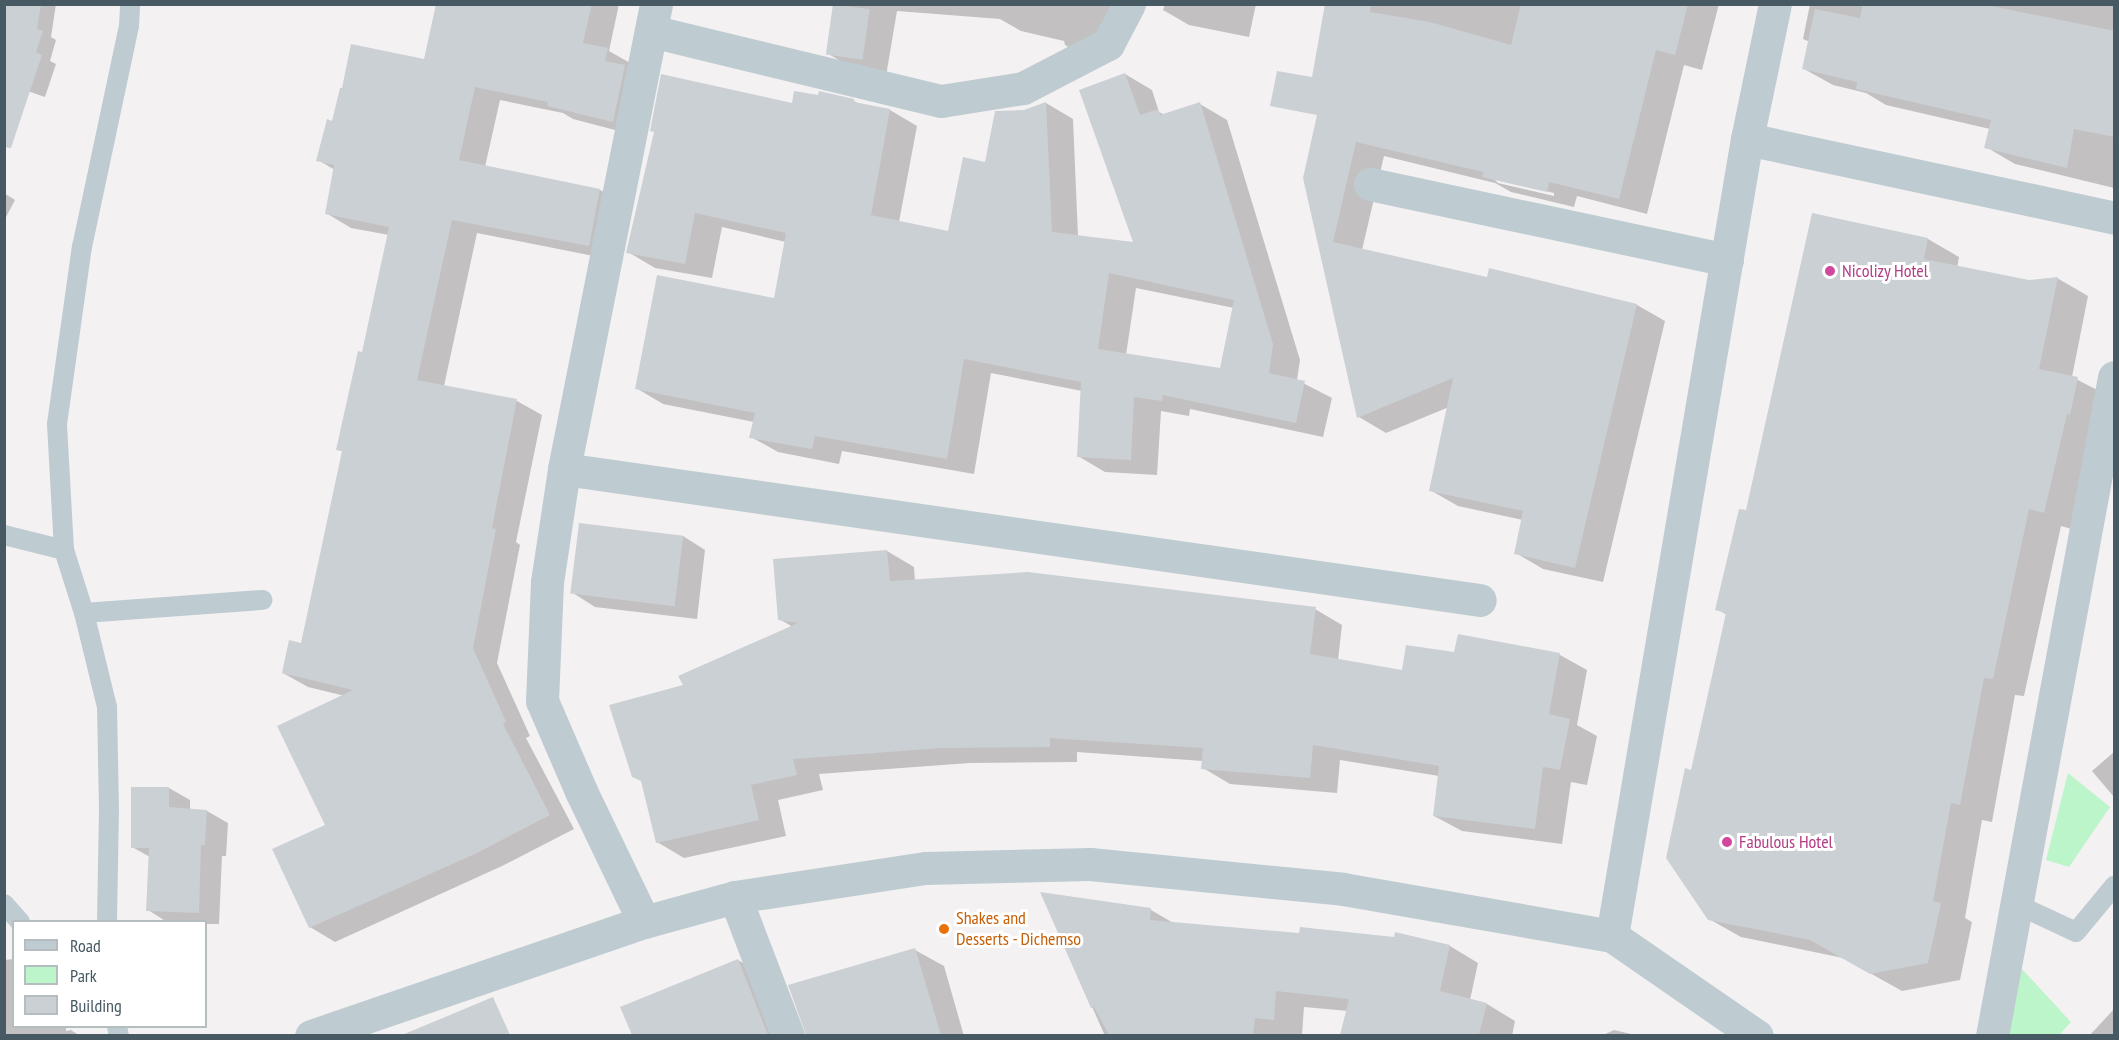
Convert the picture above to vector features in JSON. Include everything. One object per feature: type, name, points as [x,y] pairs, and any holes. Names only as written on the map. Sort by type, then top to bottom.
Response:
[{"type":"street","points":[[644,922],[581,791],[542,701],[547,582],[564,469],[654,18],[941,101],[1023,88],[1108,44],[1129,4]]},
{"type":"street","points":[[1612,936],[1747,139],[1775,4]]},
{"type":"street","points":[[1747,139],[2115,218]]},
{"type":"street","points":[[1370,184],[1727,260]]},
{"type":"street","points":[[1992,1035],[2115,377]]},
{"type":"street","points":[[564,469],[1480,600]]},
{"type":"street","points":[[311,1035],[644,922],[735,897],[925,868],[1090,864],[1343,889],[1612,936],[1757,1035]]},
{"type":"street","points":[[735,897],[788,1035]]},
{"type":"lane","points":[[107,920],[109,810],[107,707],[84,613],[64,550],[57,423],[82,247],[129,26],[130,4]]},
{"type":"lane","points":[[4,535],[64,550]]},
{"type":"lane","points":[[84,613],[263,600]]},
{"type":"lane","points":[[2016,904],[2076,932],[2115,886]]},
{"type":"lane","points":[[4,904],[19,920]]},
{"type":"green space","points":[[2068,773],[2110,807],[2069,867],[2046,860]]},
{"type":"green space","points":[[2018,968],[2023,970],[2071,1022],[2059,1035],[2001,1036]]},
{"type":"building","points":[[4,4],[41,4],[37,29],[43,31],[36,52],[42,55],[11,148],[4,147]]},
{"type":"building","points":[[436,4],[592,4],[583,43],[608,48],[605,61],[625,65],[613,122],[547,106],[548,102],[475,87],[459,160],[600,189],[589,246],[452,220],[417,380],[517,399],[492,528],[496,529],[473,648],[506,722],[503,724],[550,815],[477,853],[309,928],[272,849],[325,825],[277,726],[353,690],[282,673],[289,640],[301,643],[342,451],[336,450],[358,351],[362,352],[389,227],[325,214],[334,165],[316,161],[327,119],[332,121],[340,88],[342,88],[351,44],[424,59]]},
{"type":"building","points":[[833,4],[870,9],[863,60],[826,55]]},
{"type":"building","points":[[1325,4],[1371,4],[1370,12],[1430,22],[1511,45],[1521,4],[1688,4],[1675,55],[1656,50],[1619,199],[1549,182],[1547,192],[1482,177],[1483,172],[1356,142],[1333,242],[1487,277],[1489,268],[1637,304],[1575,568],[1514,554],[1523,511],[1429,491],[1453,378],[1357,418],[1303,178],[1317,115],[1270,106],[1277,71],[1312,77]]},
{"type":"building","points":[[1863,4],[1981,4],[2115,31],[2115,137],[2074,129],[2067,168],[1984,148],[1991,120],[1856,89],[1857,82],[1802,69],[1815,9],[1860,18]]},
{"type":"building","points":[[1125,73],[1140,115],[1158,109],[1160,115],[1200,102],[1273,344],[1269,373],[1305,381],[1296,423],[1163,395],[1162,401],[1134,397],[1131,460],[1077,457],[1081,382],[964,359],[947,459],[815,436],[812,449],[749,438],[755,413],[635,389],[657,275],[774,298],[786,233],[695,213],[685,264],[626,253],[654,132],[650,131],[661,74],[792,103],[794,91],[818,95],[819,91],[854,99],[854,102],[890,109],[871,215],[948,231],[963,157],[985,162],[995,111],[1024,110],[1046,102],[1052,232],[1133,242],[1079,90]],"holes":[[[1109,273],[1234,300],[1220,368],[1098,349]]]},
{"type":"building","points":[[1812,213],[1928,238],[1924,259],[2029,280],[2058,277],[2039,369],[2078,377],[2044,513],[2029,509],[1993,679],[1984,678],[1960,805],[1951,803],[1933,901],[1941,903],[1928,963],[1870,974],[1810,940],[1708,920],[1666,858],[1685,768],[1691,770],[1726,613],[1715,610],[1739,509],[1746,510]]},
{"type":"building","points":[[579,523],[683,536],[675,606],[570,593]]},
{"type":"building","points":[[887,550],[890,581],[1028,572],[1316,607],[1310,654],[1402,670],[1406,645],[1454,652],[1458,634],[1560,653],[1549,714],[1570,719],[1560,770],[1543,767],[1535,829],[1433,816],[1439,766],[1313,745],[1310,778],[1201,769],[1203,748],[1050,738],[1050,747],[942,748],[793,759],[797,775],[751,785],[759,820],[656,843],[641,781],[632,777],[609,705],[683,685],[678,676],[798,623],[778,620],[773,559]]},
{"type":"building","points":[[131,787],[169,787],[169,807],[207,810],[205,845],[201,845],[199,913],[146,911],[149,848],[131,848]]},
{"type":"building","points":[[1040,892],[1151,908],[1150,920],[1299,933],[1300,927],[1394,937],[1395,932],[1450,945],[1440,991],[1487,1003],[1479,1035],[1340,1035],[1349,999],[1276,991],[1274,1020],[1255,1018],[1253,1035],[1109,1035],[1094,1007],[1091,1008]]},
{"type":"building","points":[[915,948],[941,1035],[806,1035],[788,985]]},
{"type":"building","points":[[738,959],[768,1035],[632,1035],[620,1007]]},
{"type":"building","points":[[493,997],[510,1035],[402,1035]]},
{"type":"place","name":"Nicolizy Hotel","points":[[1830,271]]},
{"type":"place","name":"Fabulous Hotel","points":[[1727,842]]},
{"type":"place","name":"Shakes and Desserts - Dichemso","points":[[944,929]]}]
